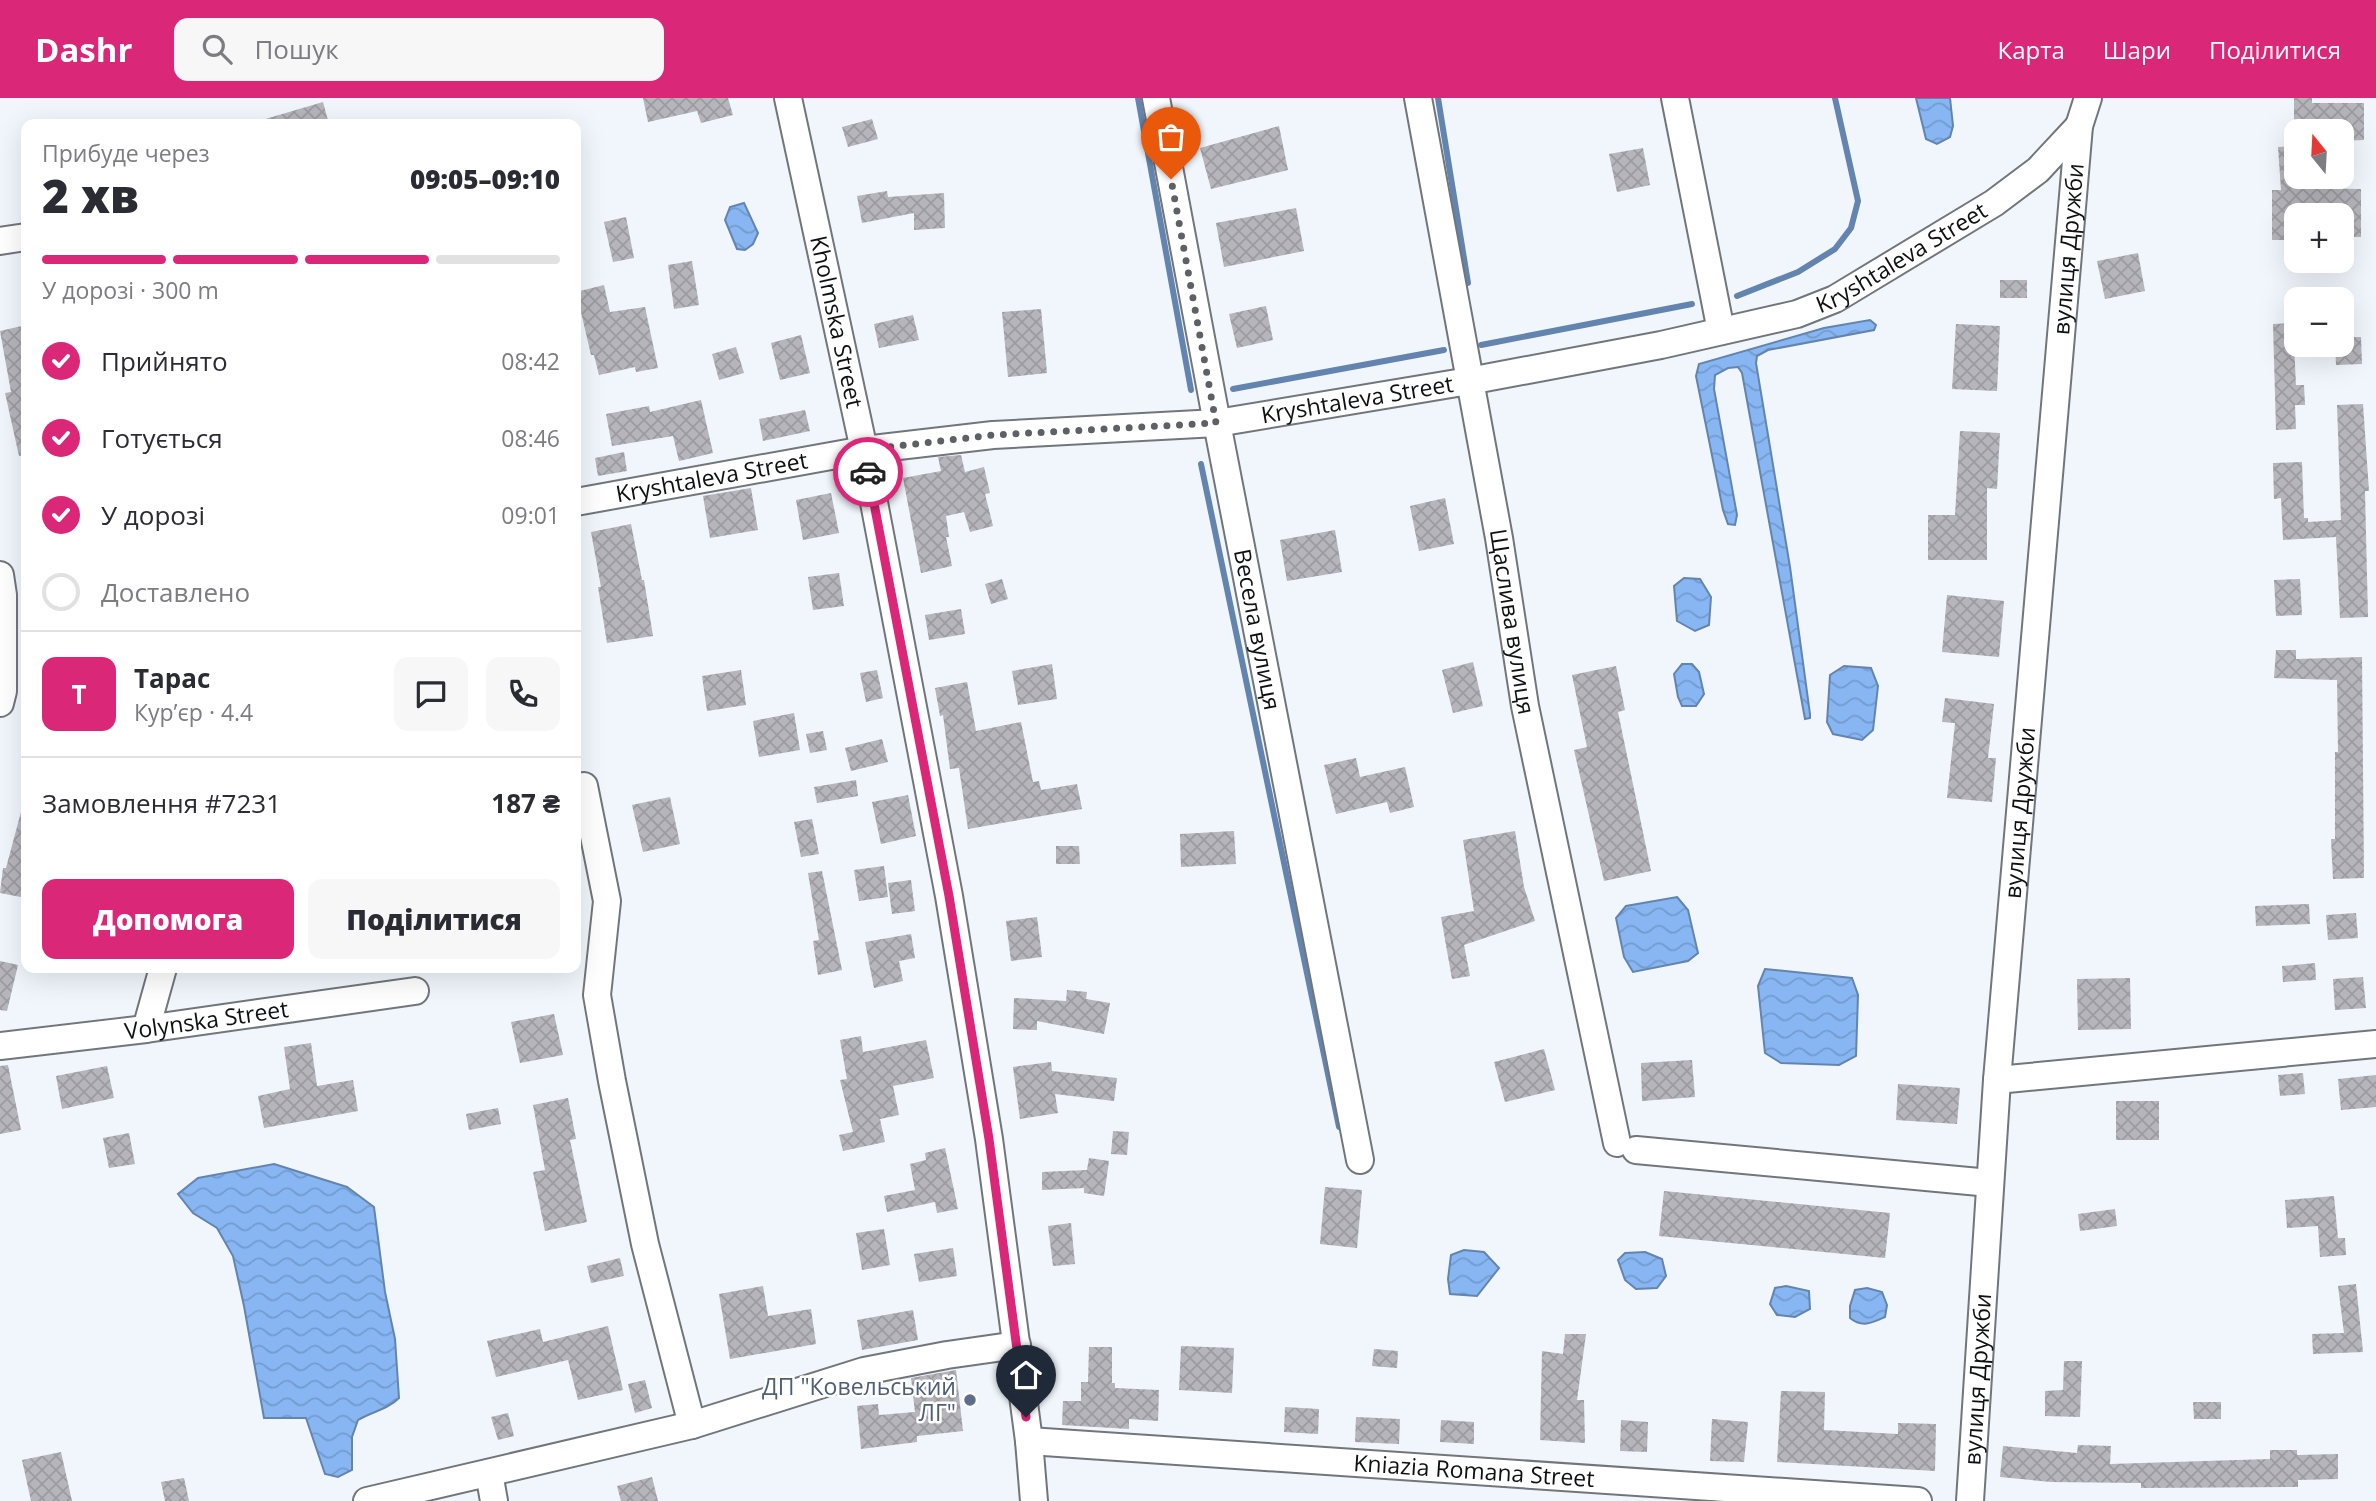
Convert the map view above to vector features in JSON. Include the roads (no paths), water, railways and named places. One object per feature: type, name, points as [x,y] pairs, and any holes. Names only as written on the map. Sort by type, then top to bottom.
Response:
[{"type":"street","name":"Kholmska Street","points":[[788,98],[863,450],[949,896],[989,1139],[1029,1441],[1034,1501]]},
{"type":"street","name":"Весела вулиця","points":[[1156,98],[1216,423],[1360,1160]]},
{"type":"street","name":"Щаслива вулиця","points":[[1418,98],[1499,538],[1525,706],[1627,1147],[1990,1183]]},
{"type":"street","points":[[1675,98],[1721,331]]},
{"type":"street","points":[[2079,126],[2088,98]]},
{"type":"street","name":"Kryshtaleva Street","points":[[581,501],[863,450],[993,435],[1216,423],[1469,382],[1797,314],[1835,299],[1994,203],[2038,170],[2079,126]]},
{"type":"street","name":"вулиця Дружби","points":[[1970,1501],[1997,1080],[2079,126]]},
{"type":"street","points":[[0,241],[21,238]]},
{"type":"street","points":[[0,703],[3,691],[7,590]]},
{"type":"street","points":[[584,786],[607,901],[597,995],[645,1244],[692,1425]]},
{"type":"street","points":[[146,1030],[162,973]]},
{"type":"street","name":"Volynska Street","points":[[0,1045],[146,1030],[415,991]]},
{"type":"street","points":[[1997,1080],[2376,1044]]},
{"type":"street","points":[[367,1501],[692,1425],[864,1371],[947,1354],[1017,1345]]},
{"type":"street","name":"Kniazia Romana Street","points":[[1029,1441],[1918,1501]]},
{"type":"street","points":[[489,1473],[494,1501]]},
{"type":"water","points":[[1916,98],[1950,98],[1953,126],[1950,137],[1937,144],[1926,139]]},
{"type":"water","points":[[744,203],[758,233],[753,244],[745,250],[737,249],[725,220],[730,207]]},
{"type":"water","points":[[1870,320],[1876,325],[1874,330],[1768,350],[1757,356],[1810,714],[1810,718],[1805,719],[1742,373],[1738,367],[1728,368],[1715,375],[1714,389],[1737,515],[1735,525],[1728,524],[1723,510],[1696,376],[1699,364],[1824,328]]},
{"type":"water","points":[[1684,578],[1700,579],[1711,597],[1709,625],[1695,631],[1677,621],[1674,586]]},
{"type":"water","points":[[1682,664],[1692,664],[1699,672],[1704,694],[1696,706],[1682,706],[1678,697],[1674,674]]},
{"type":"water","points":[[1844,666],[1871,668],[1878,686],[1873,730],[1862,740],[1833,734],[1827,722],[1830,675]]},
{"type":"water","points":[[1677,897],[1688,910],[1698,953],[1688,961],[1633,972],[1624,957],[1616,918],[1626,906]]},
{"type":"water","points":[[1765,969],[1852,978],[1858,995],[1856,1056],[1839,1065],[1781,1063],[1765,1053],[1758,986]]},
{"type":"water","points":[[274,1164],[347,1187],[374,1207],[385,1292],[395,1339],[399,1398],[358,1420],[352,1437],[352,1470],[338,1477],[325,1474],[306,1418],[264,1418],[233,1256],[217,1228],[193,1213],[178,1194],[198,1178]]},
{"type":"water","points":[[1464,1250],[1484,1252],[1499,1268],[1477,1296],[1450,1294],[1448,1279],[1451,1255]]},
{"type":"water","points":[[1645,1252],[1662,1259],[1666,1276],[1657,1288],[1636,1289],[1625,1280],[1618,1260],[1625,1253]]},
{"type":"water","points":[[1786,1286],[1809,1291],[1810,1309],[1795,1317],[1777,1315],[1770,1304],[1775,1288]]},
{"type":"water","points":[[1867,1288],[1882,1292],[1887,1305],[1885,1317],[1863,1324],[1850,1318],[1850,1306],[1855,1290]]},
{"type":"waterway","points":[[1138,98],[1191,390]]},
{"type":"waterway","points":[[1438,98],[1468,283]]},
{"type":"waterway","points":[[1737,296],[1798,272],[1835,249],[1851,228],[1858,201],[1835,98]]},
{"type":"waterway","points":[[1481,345],[1692,304]]},
{"type":"waterway","points":[[1233,389],[1444,350]]},
{"type":"waterway","points":[[1201,464],[1339,1127]]},
{"type":"place","name":"ДП \"Ковельський ЛГ\"","points":[[970,1400]]}]
